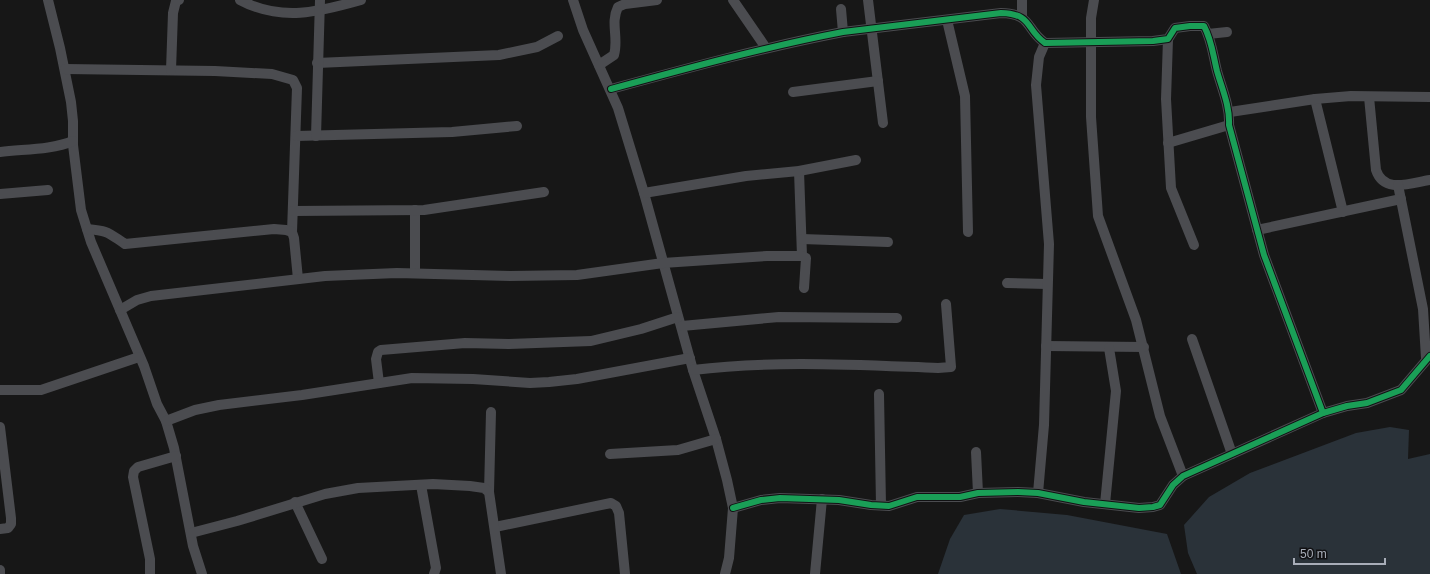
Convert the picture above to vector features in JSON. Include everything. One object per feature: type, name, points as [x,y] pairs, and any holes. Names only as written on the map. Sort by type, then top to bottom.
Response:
[{"type":"street","points":[[48,0],[65,69],[73,121],[73,141],[81,210],[87,229],[157,404],[166,421],[176,456],[193,546],[202,574]]},
{"type":"street","points":[[171,70],[173,13],[176,1],[178,0]]},
{"type":"street","points":[[240,0],[256,8],[269,12],[320,12],[361,0]]},
{"type":"street","points":[[316,136],[320,0]]},
{"type":"street","points":[[573,0],[583,30],[611,89],[644,193],[693,370],[716,439],[733,508],[729,558],[725,574]]},
{"type":"street","points":[[599,65],[614,55],[616,48],[614,15],[618,7],[628,2],[657,0]]},
{"type":"street","points":[[732,0],[766,48]]},
{"type":"street","points":[[868,0],[883,123]]},
{"type":"street","points":[[1022,0],[1022,17]]},
{"type":"street","points":[[1094,0],[1091,18],[1090,117],[1098,216],[1134,313],[1144,347],[1160,416],[1183,476]]},
{"type":"street","points":[[841,9],[844,32]]},
{"type":"street","points":[[611,89],[766,48],[844,32],[1001,13],[1013,14],[1022,17],[1038,38],[1045,43],[1168,40]]},
{"type":"street","points":[[947,20],[965,96],[968,232]]},
{"type":"street","points":[[1194,245],[1171,188],[1166,99],[1168,40],[1175,28],[1204,26],[1208,34],[1230,112],[1229,125],[1257,230],[1284,310],[1323,412]]},
{"type":"street","points":[[1208,34],[1227,32]]},
{"type":"street","points":[[317,63],[499,55],[537,47],[558,36]]},
{"type":"street","points":[[1038,493],[1044,426],[1048,223],[1036,84],[1039,57],[1045,43]]},
{"type":"street","points":[[65,69],[171,70],[272,74],[294,80],[297,88],[292,232],[294,238],[298,279]]},
{"type":"street","points":[[793,92],[878,80]]},
{"type":"street","points":[[1369,97],[1376,170],[1379,178],[1386,184],[1398,185],[1430,180]]},
{"type":"street","points":[[1230,112],[1315,99],[1430,97]]},
{"type":"street","points":[[1315,99],[1343,212]]},
{"type":"street","points":[[1168,143],[1229,125]]},
{"type":"street","points":[[296,136],[452,132],[517,126]]},
{"type":"street","points":[[0,152],[40,148],[65,144],[73,141]]},
{"type":"street","points":[[644,193],[746,176],[799,171],[856,160]]},
{"type":"street","points":[[799,171],[802,256]]},
{"type":"street","points":[[733,508],[761,500],[774,499],[822,499],[889,506],[917,497],[960,497],[978,493],[1038,493],[1105,504],[1139,508],[1153,507],[1160,505],[1173,485],[1183,476],[1323,412],[1367,403],[1401,390],[1428,357],[1423,309],[1398,185]]},
{"type":"street","points":[[0,194],[48,190]]},
{"type":"street","points":[[293,210],[415,210],[544,192]]},
{"type":"street","points":[[1257,230],[1401,199]]},
{"type":"street","points":[[415,210],[415,273]]},
{"type":"street","points":[[87,229],[104,230],[125,244],[274,229],[292,232]]},
{"type":"street","points":[[802,239],[888,242]]},
{"type":"street","points":[[120,310],[137,300],[151,296],[325,276],[415,273],[510,276],[577,275],[663,264],[767,256],[802,256],[806,258],[804,288]]},
{"type":"street","points":[[1007,283],[1047,284]]},
{"type":"street","points":[[693,370],[782,363],[853,364],[938,368],[951,367],[946,304]]},
{"type":"street","points":[[379,383],[376,359],[378,352],[381,350],[465,343],[509,344],[591,341],[641,329],[680,322],[779,318],[897,318]]},
{"type":"street","points":[[1192,339],[1232,454]]},
{"type":"street","points":[[1046,346],[1109,348],[1144,347]]},
{"type":"street","points":[[1105,504],[1116,392],[1109,348]]},
{"type":"street","points":[[0,390],[41,390],[139,356]]},
{"type":"street","points":[[166,421],[195,410],[219,405],[302,395],[412,378],[473,379],[530,383],[549,382],[596,376],[690,358]]},
{"type":"street","points":[[879,394],[881,505]]},
{"type":"street","points":[[491,412],[490,492],[501,574]]},
{"type":"street","points":[[0,427],[2,466],[11,524],[8,528],[0,529]]},
{"type":"street","points":[[610,454],[678,450],[716,439]]},
{"type":"street","points":[[976,452],[978,493]]},
{"type":"street","points":[[150,574],[150,559],[133,477],[134,471],[138,467],[176,456]]},
{"type":"street","points":[[191,533],[238,521],[295,502],[325,494],[358,488],[421,485],[470,486],[484,488],[490,492]]},
{"type":"street","points":[[421,485],[436,568],[434,574]]},
{"type":"street","points":[[815,574],[822,499]]},
{"type":"street","points":[[295,502],[322,559]]},
{"type":"street","points":[[495,527],[611,503],[616,506],[618,513],[625,574]]},
{"type":"shaded area","points":[[1390,427],[1409,430],[1408,459],[1430,454],[1430,574],[1197,574],[1188,553],[1184,525],[1209,497],[1250,473],[1356,433]]},
{"type":"shaded area","points":[[1000,509],[1067,515],[1167,534],[1181,574],[938,574],[950,539],[964,515]]},
{"type":"cycle path","points":[[611,89],[756,51],[843,32],[1001,13],[1019,16],[1024,19],[1034,33],[1045,43],[1153,41],[1168,39],[1175,28],[1204,26],[1211,43],[1228,111],[1229,125],[1264,255],[1323,413]]},
{"type":"cycle path","points":[[733,508],[761,500],[780,498],[839,500],[889,506],[917,497],[960,497],[978,493],[1018,492],[1038,493],[1084,502],[1139,508],[1153,507],[1160,505],[1173,485],[1183,476],[1323,413],[1347,406],[1367,403],[1401,390],[1430,356]]}]
